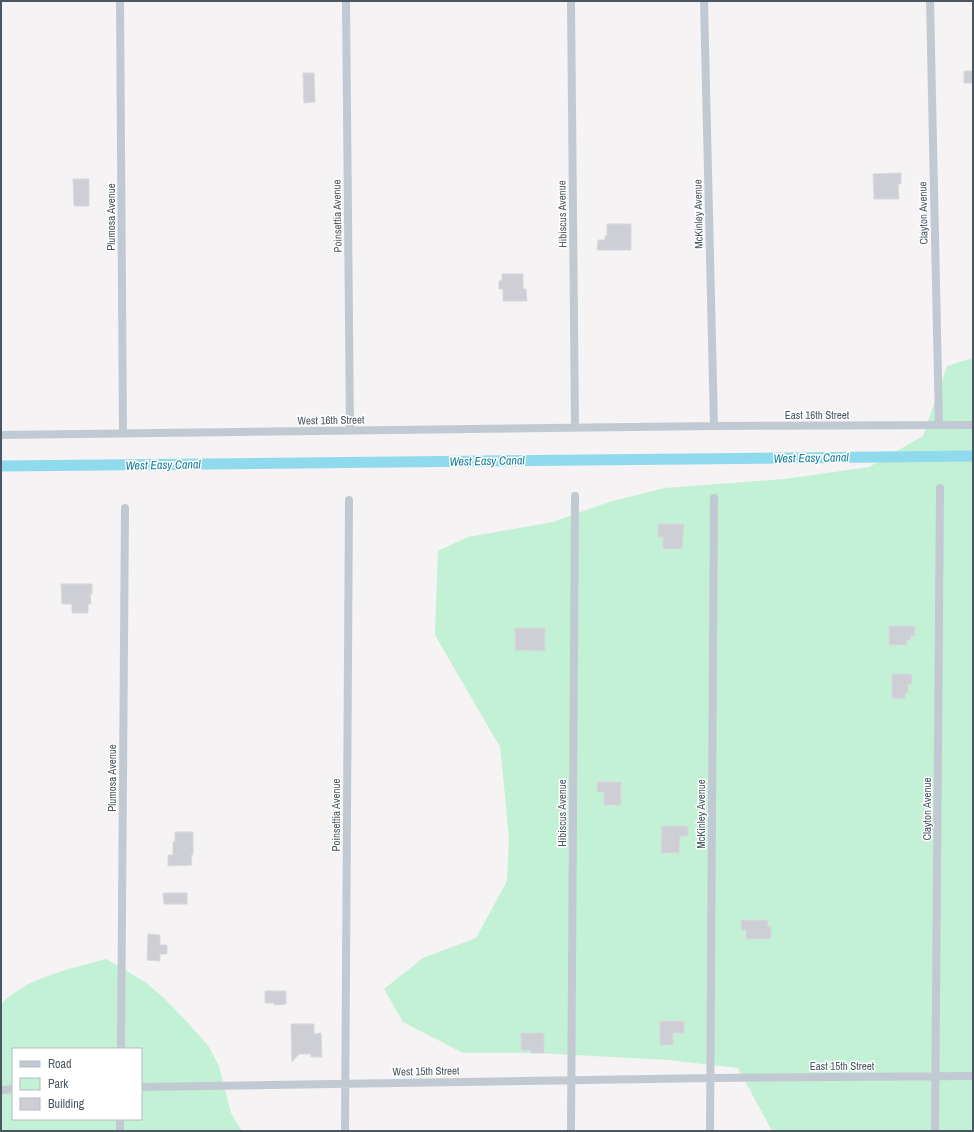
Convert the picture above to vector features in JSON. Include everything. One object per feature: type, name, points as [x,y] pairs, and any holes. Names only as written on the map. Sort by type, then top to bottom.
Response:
[{"type":"street","name":"Plumosa Avenue","points":[[120,1],[123,433]]},
{"type":"street","name":"Poinsettia Avenue","points":[[346,1],[350,430]]},
{"type":"street","name":"Hibiscus Avenue","points":[[571,1],[575,428]]},
{"type":"street","name":"McKinley Avenue","points":[[704,1],[714,426]]},
{"type":"street","name":"Clayton Avenue","points":[[930,1],[939,425]]},
{"type":"street","name":"East 16th Street","points":[[661,427],[973,425]]},
{"type":"street","name":"West 16th Street","points":[[1,435],[661,427]]},
{"type":"street","name":"Clayton Avenue","points":[[935,1131],[940,488]]},
{"type":"street","name":"Hibiscus Avenue","points":[[570,1131],[575,496]]},
{"type":"street","name":"McKinley Avenue","points":[[710,1131],[714,498]]},
{"type":"street","name":"Poinsettia Avenue","points":[[345,1131],[350,500]]},
{"type":"street","name":"Plumosa Avenue","points":[[121,1048],[125,508]]},
{"type":"street","name":"East 15th Street","points":[[711,1078],[973,1076]]},
{"type":"street","name":"West 15th Street","points":[[142,1087],[711,1078]]},
{"type":"street","points":[[1,1090],[12,1090]]},
{"type":"street","points":[[120,1120],[120,1131]]},
{"type":"green space","points":[[973,358],[973,1131],[772,1131],[738,1068],[668,1060],[536,1053],[463,1053],[403,1022],[384,989],[423,958],[476,938],[507,881],[509,839],[500,747],[435,635],[438,551],[468,537],[553,522],[609,502],[665,488],[785,479],[869,467],[923,436],[947,366]]},
{"type":"green space","points":[[106,959],[145,982],[164,998],[209,1047],[219,1066],[231,1113],[242,1131],[1,1131],[1,1004],[24,987],[50,975]]},
{"type":"building","points":[[964,71],[973,71],[973,83],[964,83]]},
{"type":"building","points":[[303,73],[314,73],[315,102],[304,103]]},
{"type":"building","points":[[901,173],[901,184],[898,184],[899,199],[874,199],[873,174]]},
{"type":"building","points":[[73,179],[89,179],[89,206],[74,206]]},
{"type":"building","points":[[607,224],[631,224],[631,250],[597,250],[598,240],[605,240],[605,236],[607,236]]},
{"type":"building","points":[[502,274],[523,274],[523,289],[526,289],[527,301],[503,301],[503,289],[499,289],[499,281],[502,280]]},
{"type":"building","points":[[658,524],[684,524],[682,549],[663,549],[663,537],[658,537]]},
{"type":"building","points":[[61,584],[92,584],[92,594],[90,594],[91,604],[88,604],[88,613],[72,613],[72,604],[62,604]]},
{"type":"building","points":[[889,626],[915,626],[915,636],[911,636],[911,640],[907,640],[907,645],[889,645]]},
{"type":"building","points":[[515,628],[545,628],[545,651],[515,650]]},
{"type":"building","points":[[892,674],[912,674],[912,684],[908,684],[908,693],[905,693],[905,699],[892,698]]},
{"type":"building","points":[[597,782],[621,782],[621,805],[604,805],[604,792],[597,792]]},
{"type":"building","points":[[662,826],[688,826],[688,836],[680,836],[679,853],[661,853]]},
{"type":"building","points":[[175,832],[193,832],[193,855],[191,855],[192,865],[168,866],[168,855],[173,855]]},
{"type":"building","points":[[163,893],[187,893],[187,904],[164,904]]},
{"type":"building","points":[[741,920],[768,920],[768,927],[771,927],[771,939],[746,939],[746,930],[741,930]]},
{"type":"building","points":[[148,934],[160,935],[160,945],[167,945],[167,954],[160,954],[160,961],[147,960]]},
{"type":"building","points":[[265,991],[286,991],[286,1004],[274,1005],[274,1003],[265,1003]]},
{"type":"building","points":[[660,1021],[684,1021],[684,1033],[673,1033],[673,1045],[660,1045]]},
{"type":"building","points":[[291,1024],[314,1024],[314,1034],[321,1033],[322,1057],[311,1057],[311,1054],[299,1054],[292,1062]]},
{"type":"building","points":[[521,1033],[544,1033],[544,1053],[531,1053],[531,1050],[521,1050]]},
{"type":"waterway","name":"West Easy Canal","points":[[1,466],[973,456]]}]
